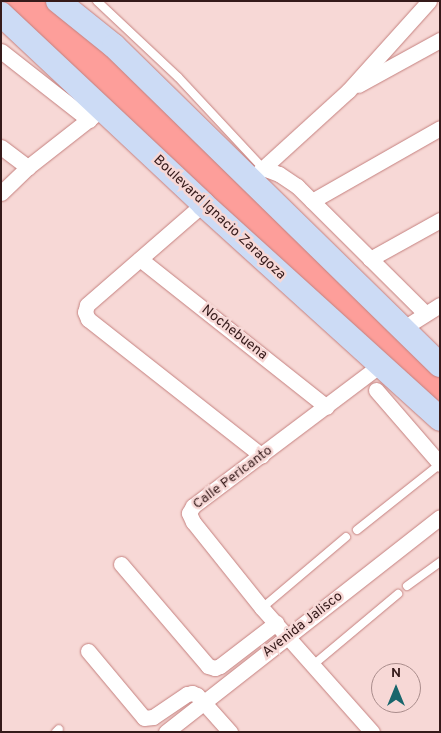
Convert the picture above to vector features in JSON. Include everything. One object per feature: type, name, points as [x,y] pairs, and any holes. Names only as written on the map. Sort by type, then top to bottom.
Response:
[{"type":"main road","points":[[58,1],[114,46],[256,174],[402,329],[440,365]]},
{"type":"main road","name":"Boulevard Ignacio Zaragoza","points":[[1,14],[96,115],[203,204],[440,419]]},
{"type":"street","points":[[256,174],[348,91],[429,1]]},
{"type":"street","points":[[348,91],[440,40]]},
{"type":"street","points":[[1,50],[96,115],[28,167],[1,193]]},
{"type":"street","points":[[312,201],[440,128]]},
{"type":"street","points":[[1,147],[28,167]]},
{"type":"street","points":[[256,174],[290,181],[425,313]]},
{"type":"street","points":[[203,204],[87,305],[85,312],[88,319],[262,456]]},
{"type":"street","points":[[370,258],[440,220]]},
{"type":"street","name":"Nochebuena","points":[[140,259],[327,407]]},
{"type":"street","points":[[402,329],[440,305]]},
{"type":"street","name":"Calle Pericanto","points":[[372,732],[262,608],[193,522],[189,513],[194,506],[380,366]]},
{"type":"street","points":[[376,390],[440,464]]},
{"type":"street","name":"Avenida Jalisco","points":[[166,732],[440,517]]},
{"type":"street","points":[[121,564],[208,666],[215,668],[220,666],[276,624]]},
{"type":"street","points":[[88,651],[144,718],[153,717],[187,694],[192,693],[204,702],[230,732]]},
{"type":"lane","points":[[97,1],[178,77],[256,174]]},
{"type":"lane","points":[[357,530],[440,464]]},
{"type":"lane","points":[[262,608],[346,537]]},
{"type":"lane","points":[[408,586],[440,562]]},
{"type":"lane","points":[[313,666],[398,594]]},
{"type":"shaded area","points":[[1,1],[54,1],[440,374],[440,411],[1,4]]}]
